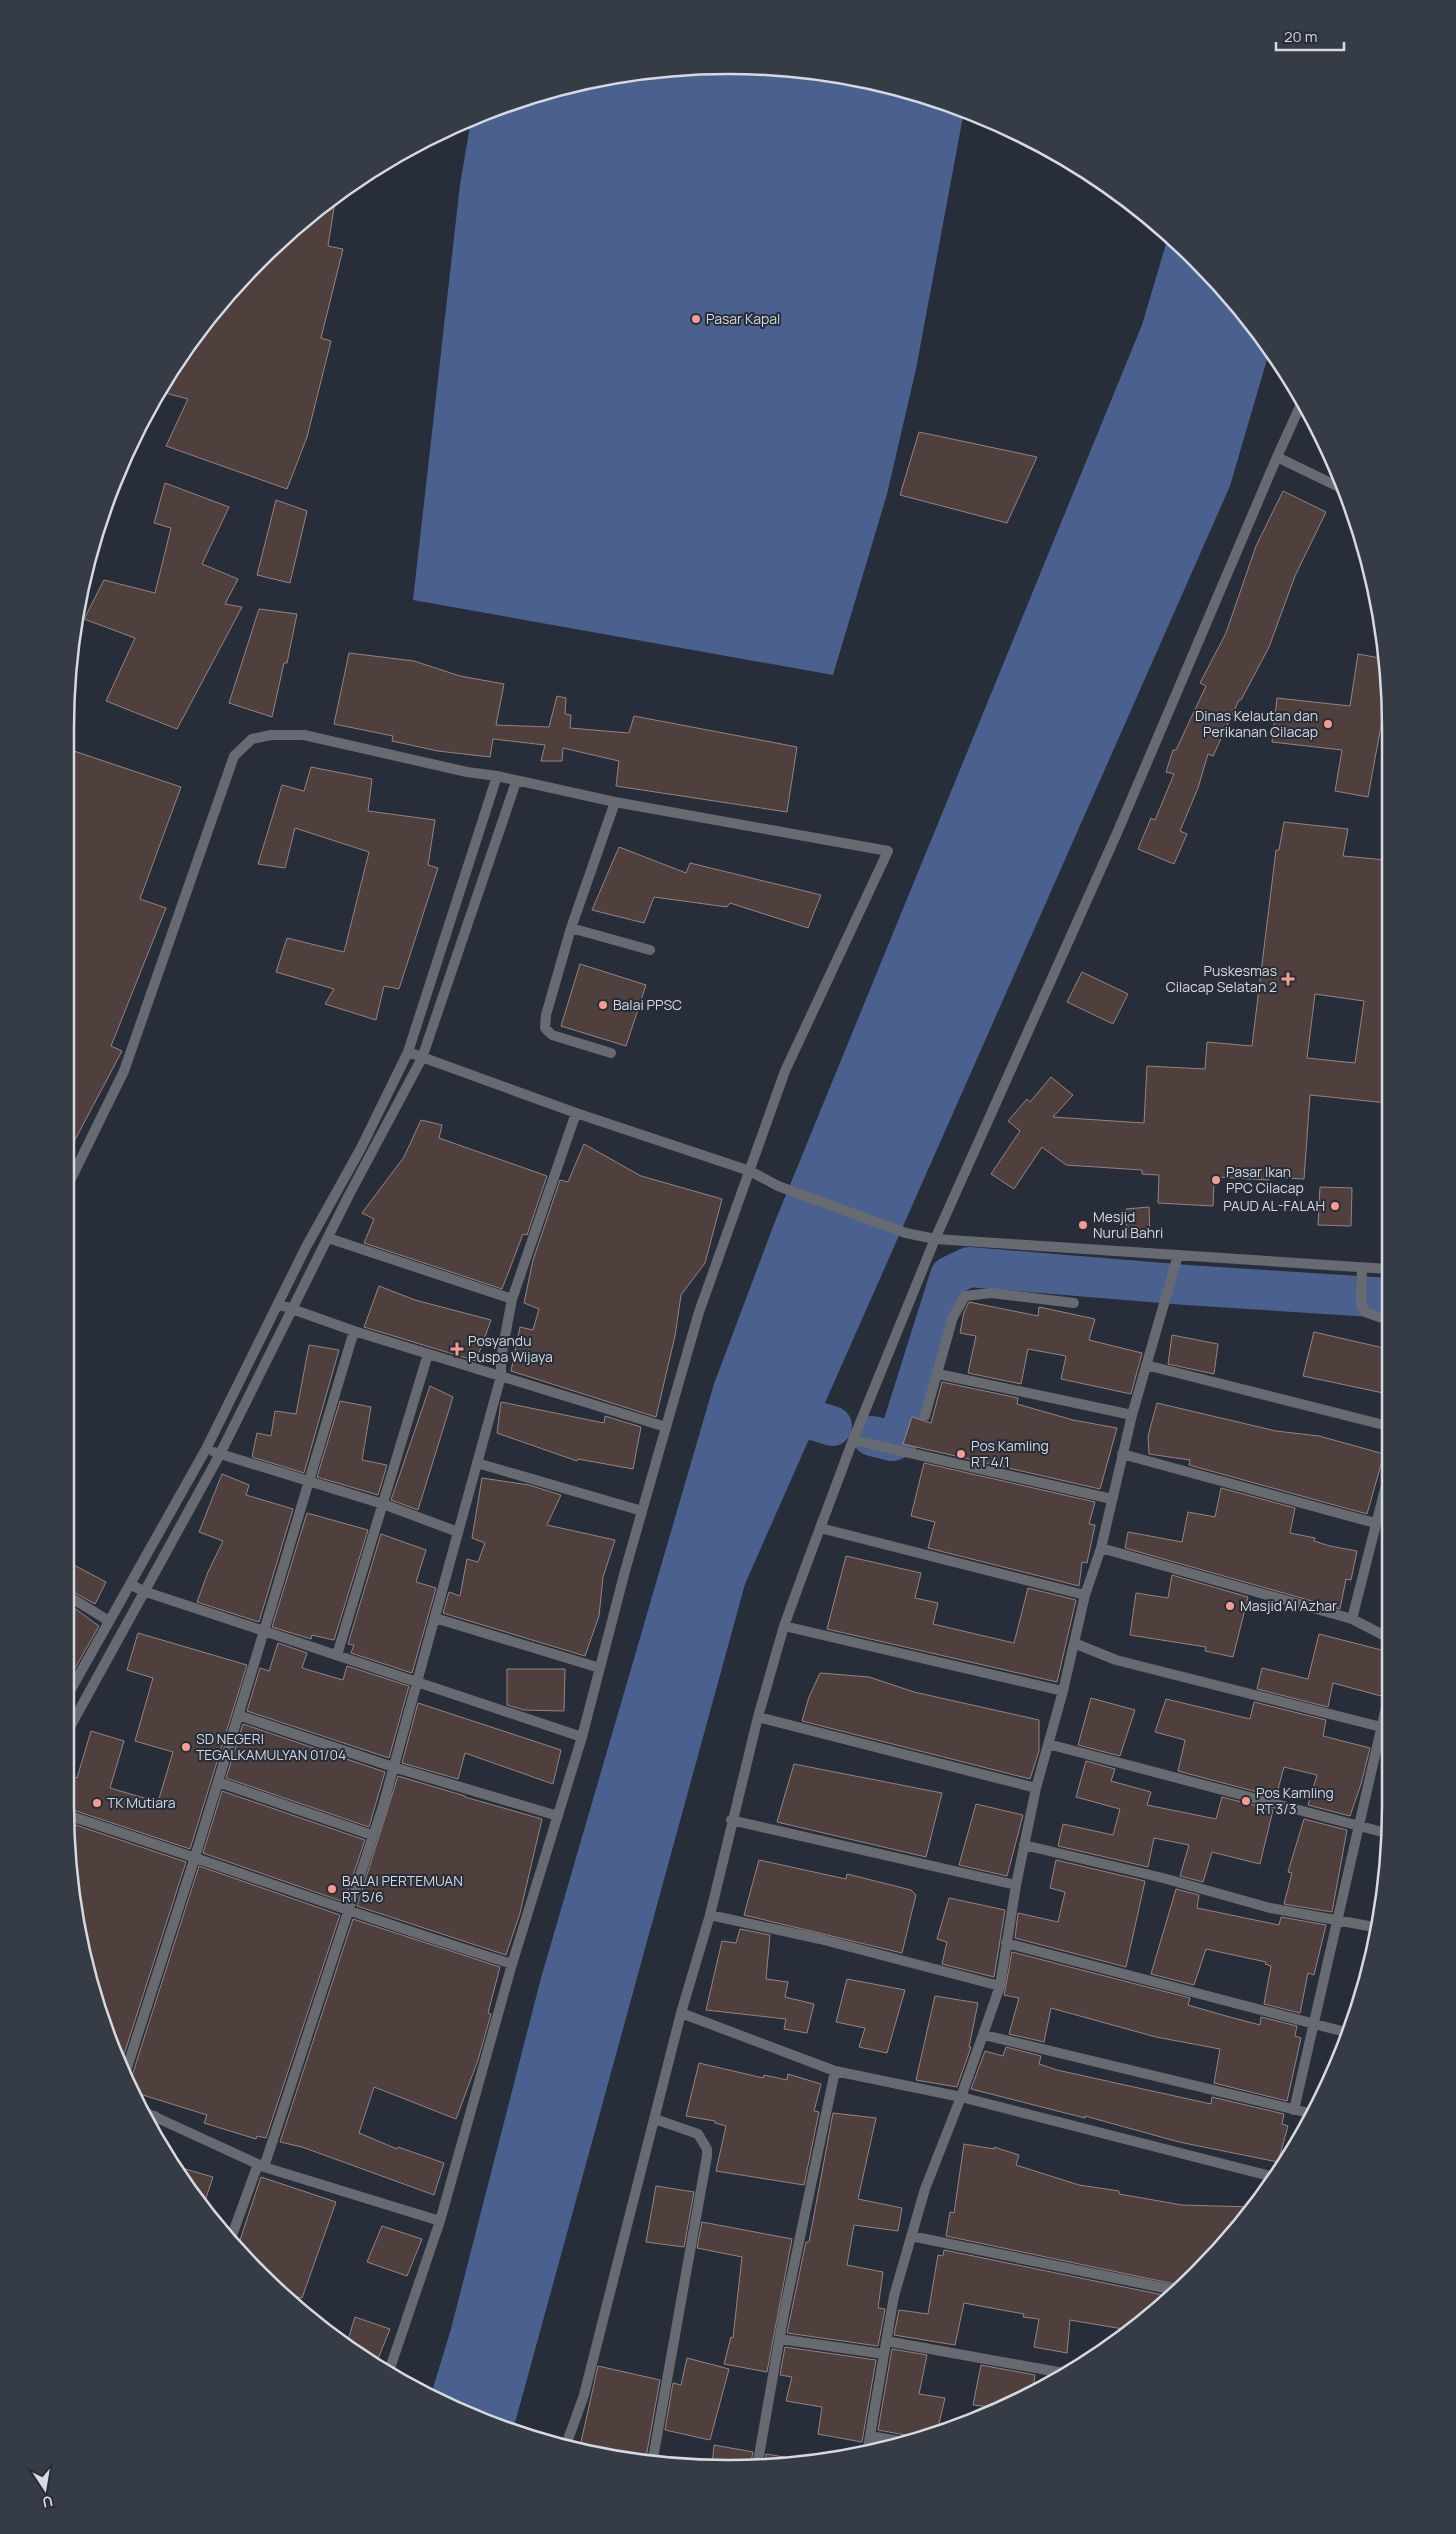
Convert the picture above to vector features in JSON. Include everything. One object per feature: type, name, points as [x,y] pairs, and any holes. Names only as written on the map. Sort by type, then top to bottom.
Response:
[{"type":"street","points":[[568,2440],[584,2395],[681,2013],[710,1915],[731,1820],[784,1626],[853,1440],[935,1239],[1117,833],[1299,409]]},
{"type":"street","points":[[1277,457],[1335,485]]},
{"type":"street","points":[[74,1172],[124,1071],[234,756],[252,739],[271,735],[304,735],[467,772],[497,776],[516,782],[615,802],[888,851],[785,1071],[699,1312],[642,1511],[582,1737],[512,1964],[440,2221],[391,2366]]},
{"type":"street","points":[[74,1684],[206,1448],[306,1247],[361,1148],[408,1052],[497,776]]},
{"type":"street","points":[[74,1720],[220,1454],[293,1311],[349,1195],[422,1058],[516,782]]},
{"type":"street","points":[[611,1053],[552,1035],[545,1028],[546,1015],[571,928],[615,802]]},
{"type":"street","points":[[571,928],[650,950]]},
{"type":"street","points":[[408,1052],[750,1171],[778,1186],[906,1233],[935,1239],[1382,1269]]},
{"type":"street","points":[[233,2234],[261,2166],[393,1767],[501,1376],[501,1358],[512,1299],[576,1112]]},
{"type":"street","points":[[336,1193],[349,1195]]},
{"type":"street","points":[[328,1238],[512,1299]]},
{"type":"street","points":[[868,2445],[894,2296],[926,2189],[984,2035],[1000,1986],[1016,1885],[1036,1788],[1063,1691],[1085,1595],[1101,1548],[1132,1415],[1178,1255]]},
{"type":"street","points":[[1362,1267],[1360,1304],[1365,1312],[1382,1318]]},
{"type":"street","points":[[925,1416],[953,1316],[965,1296],[991,1293],[1074,1303]]},
{"type":"street","points":[[278,1304],[293,1311],[428,1354],[666,1426]]},
{"type":"street","points":[[128,2065],[195,1857],[354,1330]]},
{"type":"street","points":[[337,1655],[428,1354]]},
{"type":"street","points":[[1146,1365],[1382,1424]]},
{"type":"street","points":[[938,1374],[1132,1415]]},
{"type":"street","points":[[853,1440],[1112,1499]]},
{"type":"street","points":[[206,1448],[308,1482],[383,1504],[458,1532]]},
{"type":"street","points":[[1122,1454],[1375,1523]]},
{"type":"street","points":[[477,1463],[642,1511]]},
{"type":"street","points":[[1352,1619],[1382,1498]]},
{"type":"street","points":[[820,1528],[1085,1595]]},
{"type":"street","points":[[1101,1548],[1352,1619],[1382,1634]]},
{"type":"street","points":[[130,1584],[143,1591],[582,1737]]},
{"type":"street","points":[[74,1599],[109,1621]]},
{"type":"street","points":[[435,1618],[600,1668]]},
{"type":"street","points":[[784,1626],[1063,1691]]},
{"type":"street","points":[[1074,1643],[1116,1660],[1382,1727]]},
{"type":"street","points":[[238,1715],[393,1767],[558,1816]]},
{"type":"street","points":[[758,1717],[1036,1788]]},
{"type":"street","points":[[1294,2110],[1359,1827],[1382,1739]]},
{"type":"street","points":[[1048,1744],[1381,1832]]},
{"type":"street","points":[[218,1782],[372,1835]]},
{"type":"street","points":[[74,1817],[425,1937],[512,1964]]},
{"type":"street","points":[[731,1820],[1016,1885]]},
{"type":"street","points":[[1024,1845],[1163,1878],[1270,1908],[1371,1926]]},
{"type":"street","points":[[710,1915],[820,1939],[1000,1986]]},
{"type":"street","points":[[1006,1943],[1342,2031]]},
{"type":"street","points":[[681,2013],[835,2071],[961,2097],[1267,2176]]},
{"type":"street","points":[[984,2035],[1306,2112]]},
{"type":"street","points":[[758,2459],[780,2338],[835,2071]]},
{"type":"street","points":[[151,2115],[261,2166],[440,2221]]},
{"type":"street","points":[[653,2456],[708,2156],[707,2148],[698,2134],[655,2120]]},
{"type":"street","points":[[911,2236],[1169,2289]]},
{"type":"street","points":[[780,2338],[884,2354]]},
{"type":"street","points":[[886,2341],[1057,2372]]},
{"type":"street","points":[[870,2436],[890,2440]]},
{"type":"water","points":[[728,74],[771,75],[813,79],[856,86],[897,96],[938,108],[963,118],[916,369],[887,494],[833,675],[413,600],[460,185],[470,128],[518,108],[559,96],[600,86],[643,79],[685,75]]},
{"type":"water","points":[[1166,243],[1191,265],[1220,297],[1267,358],[1230,486],[745,1584],[514,2425],[433,2390],[451,2329],[541,1978],[714,1384],[774,1224],[1142,325]]},
{"type":"building","points":[[334,206],[328,246],[343,249],[321,338],[331,341],[307,437],[287,489],[166,446],[188,399],[166,393],[209,330],[265,265]]},
{"type":"building","points":[[919,432],[1037,457],[1007,523],[900,495]]},
{"type":"building","points":[[165,483],[229,507],[202,564],[238,579],[225,604],[242,607],[177,729],[106,701],[135,638],[84,619],[104,580],[155,593],[171,528],[154,523]]},
{"type":"building","points":[[1283,491],[1326,512],[1295,576],[1269,647],[1241,700],[1239,700],[1213,756],[1208,754],[1198,788],[1180,831],[1187,834],[1174,864],[1138,849],[1151,818],[1155,820],[1174,774],[1166,772],[1173,750],[1176,750],[1206,686],[1200,683],[1226,633],[1256,546]]},
{"type":"building","points":[[276,500],[307,511],[290,583],[257,575]]},
{"type":"building","points":[[259,609],[297,614],[287,663],[284,663],[272,717],[229,703]]},
{"type":"building","points":[[349,653],[414,661],[460,676],[504,684],[496,725],[549,727],[557,696],[566,698],[565,714],[571,715],[570,728],[629,733],[634,716],[797,747],[787,812],[616,786],[619,761],[563,748],[562,761],[541,761],[545,745],[493,739],[490,757],[438,751],[392,741],[393,736],[334,724]]},
{"type":"building","name":"Dinas Kelautan dan Perikanan Cilacap","points":[[1358,654],[1378,658],[1382,721],[1368,797],[1335,791],[1342,750],[1272,742],[1277,698],[1350,706]]},
{"type":"building","points":[[74,751],[181,787],[140,899],[166,908],[111,1046],[122,1051],[74,1142]]},
{"type":"building","points":[[311,767],[372,779],[368,811],[435,820],[428,865],[438,868],[399,989],[384,986],[376,1020],[325,1004],[334,989],[276,972],[287,938],[344,952],[369,852],[295,828],[285,868],[258,864],[282,785],[304,791]]},
{"type":"building","points":[[1284,822],[1348,829],[1343,856],[1382,860],[1382,1102],[1310,1095],[1304,1179],[1269,1177],[1269,1180],[1217,1177],[1217,1182],[1214,1181],[1213,1206],[1158,1203],[1159,1175],[1142,1174],[1142,1170],[1066,1165],[1042,1147],[1014,1189],[991,1174],[1020,1131],[1008,1121],[1027,1099],[1030,1102],[1051,1077],[1073,1095],[1053,1117],[1144,1123],[1147,1066],[1205,1069],[1207,1042],[1252,1046],[1276,850],[1279,850]],"holes":[[[1315,994],[1364,1001],[1355,1063],[1307,1058]]]},
{"type":"building","points":[[619,847],[686,873],[690,863],[821,895],[808,928],[730,903],[727,907],[654,897],[644,923],[592,910]]},
{"type":"building","name":"Balai PPSC","points":[[580,964],[646,985],[626,1046],[561,1026]]},
{"type":"building","points":[[1082,972],[1128,994],[1113,1024],[1067,1002]]},
{"type":"building","points":[[421,1120],[442,1125],[439,1138],[547,1176],[527,1235],[523,1234],[502,1289],[364,1243],[374,1219],[362,1213],[404,1157]]},
{"type":"building","points":[[584,1144],[641,1176],[722,1199],[705,1263],[681,1295],[675,1336],[656,1417],[511,1371],[520,1327],[533,1330],[539,1309],[524,1303],[533,1260],[560,1180],[568,1182]]},
{"type":"building","name":"PAUD AL-FALAH","points":[[1320,1187],[1352,1188],[1351,1226],[1318,1225]]},
{"type":"building","points":[[1149,1207],[1150,1236],[1127,1237],[1126,1209]]},
{"type":"building","points":[[379,1286],[415,1300],[491,1320],[476,1361],[364,1327]]},
{"type":"building","points":[[969,1302],[1038,1316],[1039,1307],[1095,1319],[1089,1340],[1142,1353],[1131,1394],[1061,1379],[1066,1356],[1028,1349],[1021,1384],[968,1373],[976,1336],[960,1333],[964,1312]]},
{"type":"building","points":[[1314,1332],[1382,1348],[1382,1393],[1303,1376]]},
{"type":"building","points":[[1172,1335],[1218,1344],[1214,1374],[1168,1364]]},
{"type":"building","points":[[309,1345],[339,1350],[304,1473],[252,1457],[257,1433],[271,1436],[275,1411],[296,1414]]},
{"type":"building","points":[[942,1382],[1018,1398],[1017,1404],[1073,1420],[1117,1428],[1100,1489],[903,1444],[912,1417],[931,1423]]},
{"type":"building","points":[[430,1386],[453,1397],[418,1510],[391,1500]]},
{"type":"building","points":[[340,1401],[371,1407],[362,1460],[387,1465],[378,1495],[317,1477]]},
{"type":"building","points":[[501,1402],[604,1423],[605,1416],[641,1427],[633,1469],[578,1459],[577,1461],[497,1433]]},
{"type":"building","points":[[1157,1403],[1276,1431],[1319,1436],[1382,1453],[1382,1461],[1367,1514],[1189,1465],[1190,1460],[1149,1454],[1148,1436]]},
{"type":"building","points":[[924,1463],[1095,1502],[1089,1524],[1095,1525],[1087,1563],[1082,1562],[1079,1586],[928,1548],[935,1522],[911,1516]]},
{"type":"building","points":[[222,1474],[249,1485],[246,1495],[293,1509],[259,1622],[197,1602],[208,1572],[223,1541],[199,1532]]},
{"type":"building","points":[[482,1478],[529,1485],[561,1495],[547,1525],[615,1540],[603,1577],[599,1616],[585,1656],[443,1613],[449,1592],[460,1596],[467,1559],[478,1562],[485,1543],[472,1538]]},
{"type":"building","points":[[1221,1488],[1295,1508],[1290,1533],[1315,1538],[1314,1541],[1330,1546],[1357,1551],[1351,1580],[1346,1579],[1340,1609],[1125,1548],[1128,1532],[1182,1542],[1188,1512],[1215,1517]]},
{"type":"building","points":[[307,1513],[368,1530],[334,1640],[312,1635],[311,1639],[272,1627]]},
{"type":"building","points":[[381,1534],[426,1550],[416,1582],[436,1588],[412,1673],[351,1653],[354,1645],[348,1644]]},
{"type":"building","points":[[846,1556],[921,1573],[915,1598],[938,1603],[933,1624],[1014,1643],[1028,1588],[1076,1600],[1057,1682],[827,1629]]},
{"type":"building","points":[[74,1565],[106,1582],[95,1604],[74,1592]]},
{"type":"building","points":[[1172,1575],[1248,1597],[1233,1657],[1205,1651],[1206,1647],[1130,1635],[1136,1593],[1168,1598]]},
{"type":"building","points":[[74,1608],[99,1626],[74,1670]]},
{"type":"building","name":"SD NEGERI TEGALKAMULYAN 01/04","points":[[138,1633],[247,1665],[190,1849],[74,1810],[74,1777],[77,1778],[91,1731],[124,1741],[110,1788],[158,1802],[173,1752],[135,1741],[153,1678],[127,1670]]},
{"type":"building","points":[[1319,1634],[1382,1650],[1381,1696],[1333,1683],[1328,1707],[1257,1689],[1262,1668],[1308,1679]]},
{"type":"building","points":[[278,1643],[307,1653],[302,1668],[343,1680],[347,1666],[409,1686],[389,1758],[247,1711],[260,1668],[269,1671]]},
{"type":"building","points":[[507,1669],[565,1669],[564,1711],[524,1710],[507,1705]]},
{"type":"building","points":[[820,1673],[869,1677],[914,1692],[1039,1720],[1039,1751],[1030,1779],[802,1721],[809,1697]]},
{"type":"building","points":[[1091,1698],[1135,1710],[1120,1756],[1078,1745]]},
{"type":"building","points":[[1166,1699],[1250,1719],[1254,1702],[1326,1720],[1323,1736],[1370,1748],[1361,1784],[1350,1816],[1308,1805],[1317,1775],[1284,1767],[1276,1797],[1178,1771],[1185,1740],[1155,1732]]},
{"type":"building","points":[[418,1703],[561,1750],[553,1784],[465,1753],[458,1779],[402,1763]]},
{"type":"building","points":[[243,1724],[385,1772],[369,1827],[226,1778]]},
{"type":"building","points":[[1086,1761],[1115,1769],[1111,1781],[1151,1792],[1147,1805],[1216,1819],[1222,1797],[1273,1810],[1260,1864],[1212,1852],[1203,1882],[1180,1876],[1189,1845],[1154,1838],[1148,1867],[1058,1846],[1063,1824],[1113,1835],[1120,1809],[1076,1797]]},
{"type":"building","points":[[794,1764],[942,1793],[926,1857],[777,1822]]},
{"type":"building","points":[[398,1776],[542,1819],[520,1913],[506,1955],[357,1906]]},
{"type":"building","points":[[222,1791],[365,1840],[344,1902],[203,1853]]},
{"type":"building","points":[[976,1804],[1023,1815],[1007,1876],[959,1865]]},
{"type":"building","points":[[1304,1819],[1347,1830],[1332,1912],[1284,1904],[1292,1873],[1288,1872]]},
{"type":"building","points":[[74,1824],[186,1862],[124,2055],[108,2016],[86,1934],[79,1891]]},
{"type":"building","points":[[759,1860],[846,1879],[847,1874],[911,1890],[916,1895],[902,1953],[744,1915]]},
{"type":"building","points":[[1056,1860],[1145,1881],[1126,1967],[1015,1938],[1018,1913],[1058,1922],[1065,1892],[1050,1888]]},
{"type":"building","points":[[199,1866],[340,1915],[266,2138],[257,2136],[256,2139],[204,2123],[207,2115],[141,2094],[132,2075]]},
{"type":"building","points":[[1176,1889],[1199,1895],[1197,1908],[1279,1925],[1281,1917],[1326,1925],[1314,1975],[1308,1973],[1300,2013],[1264,2004],[1271,1966],[1265,1964],[1266,1962],[1206,1949],[1194,1985],[1151,1974]]},
{"type":"building","points":[[949,1898],[1005,1910],[994,1977],[942,1964],[947,1942],[937,1939]]},
{"type":"building","points":[[353,1919],[500,1967],[488,2013],[491,2014],[478,2060],[456,2119],[374,2087],[359,2133],[397,2149],[398,2147],[444,2163],[434,2195],[302,2147],[280,2142]]},
{"type":"building","points":[[740,1929],[770,1935],[766,1979],[788,1982],[785,1997],[814,2004],[807,2033],[784,2029],[786,2019],[706,2010],[722,1941],[736,1943]]},
{"type":"building","points":[[1012,1952],[1190,1998],[1188,2005],[1260,2025],[1261,2017],[1297,2026],[1295,2036],[1301,2038],[1287,2101],[1214,2083],[1220,2049],[1156,2037],[1051,2008],[1044,2042],[1009,2034],[1019,1998],[1004,1995]]},
{"type":"building","points":[[847,1979],[905,1990],[887,2053],[859,2047],[865,2028],[836,2022]]},
{"type":"building","points":[[935,1996],[978,2003],[969,2047],[971,2047],[957,2087],[916,2080]]},
{"type":"building","points":[[1006,2047],[1041,2056],[1039,2064],[1057,2070],[1211,2104],[1212,2097],[1284,2114],[1282,2124],[1288,2126],[1279,2158],[1277,2162],[1179,2142],[1085,2116],[1085,2118],[971,2089],[985,2051],[1003,2056]]},
{"type":"building","points":[[699,2063],[763,2078],[764,2075],[787,2080],[788,2074],[821,2084],[814,2111],[819,2112],[804,2185],[716,2171],[726,2126],[715,2123],[715,2121],[686,2116]]},
{"type":"building","points":[[833,2113],[876,2118],[858,2199],[902,2208],[898,2231],[854,2225],[847,2265],[883,2272],[878,2308],[885,2309],[878,2346],[787,2333],[806,2242],[809,2242]]},
{"type":"building","points":[[964,2144],[994,2149],[994,2147],[1019,2155],[1016,2165],[1079,2185],[1119,2191],[1119,2194],[1182,2205],[1245,2207],[1191,2269],[1174,2284],[946,2236],[950,2212],[954,2213]]},
{"type":"building","points":[[184,2169],[213,2177],[206,2199]]},
{"type":"building","points":[[261,2177],[336,2202],[302,2298],[295,2296],[265,2269],[240,2241]]},
{"type":"building","points":[[656,2186],[694,2192],[684,2247],[646,2242]]},
{"type":"building","points":[[702,2222],[792,2239],[767,2372],[724,2364],[731,2337],[733,2338],[742,2257],[697,2248]]},
{"type":"building","points":[[382,2226],[422,2239],[407,2276],[367,2262]]},
{"type":"building","points":[[944,2250],[1162,2295],[1121,2329],[1070,2320],[1067,2353],[1034,2347],[1039,2319],[1023,2317],[1024,2314],[964,2303],[955,2345],[894,2335],[899,2310],[928,2314],[938,2255],[943,2256]]},
{"type":"building","points":[[355,2317],[390,2329],[378,2358],[348,2338]]},
{"type":"building","points":[[785,2347],[876,2360],[862,2442],[818,2434],[822,2407],[786,2401],[792,2377],[780,2375]]},
{"type":"building","points":[[892,2349],[927,2355],[919,2394],[945,2398],[938,2426],[906,2435],[878,2430]]},
{"type":"building","points":[[687,2358],[729,2369],[710,2440],[665,2430],[673,2383],[681,2385]]},
{"type":"building","points":[[981,2365],[1035,2375],[1034,2384],[1017,2393],[986,2406],[973,2405]]},
{"type":"building","points":[[598,2366],[660,2380],[646,2455],[581,2443]]},
{"type":"building","points":[[714,2445],[753,2452],[752,2459],[713,2460]]},
{"type":"building","points":[[766,2454],[784,2457],[784,2458],[765,2459]]},
{"type":"waterway","points":[[872,1436],[892,1441],[899,1438],[950,1276],[969,1267],[1187,1285],[1382,1298]]},
{"type":"waterway","points":[[766,1414],[816,1421],[832,1426]]},
{"type":"place","name":"Pasar Kapal","points":[[696,319]]},
{"type":"place","name":"Dinas Kelautan dan Perikanan Cilacap","points":[[1328,724]]},
{"type":"place","name":"Puskesmas Cilacap Selatan 2","points":[[1288,979]]},
{"type":"place","name":"Balai PPSC","points":[[603,1005]]},
{"type":"place","name":"Pasar Ikan PPC Cilacap","points":[[1216,1180]]},
{"type":"place","name":"PAUD AL-FALAH","points":[[1335,1206]]},
{"type":"place","name":"Mesjid Nurul Bahri","points":[[1083,1225]]},
{"type":"place","name":"Posyandu Puspa Wijaya","points":[[457,1349]]},
{"type":"place","name":"Pos Kamling RT 4/1","points":[[961,1454]]},
{"type":"place","name":"Masjid Al Azhar","points":[[1230,1606]]},
{"type":"place","name":"SD NEGERI TEGALKAMULYAN 01/04","points":[[186,1747]]},
{"type":"place","name":"Pos Kamling RT 3/3","points":[[1246,1801]]},
{"type":"place","name":"TK Mutiara","points":[[97,1803]]},
{"type":"place","name":"BALAI PERTEMUAN RT 5/6","points":[[332,1889]]}]
